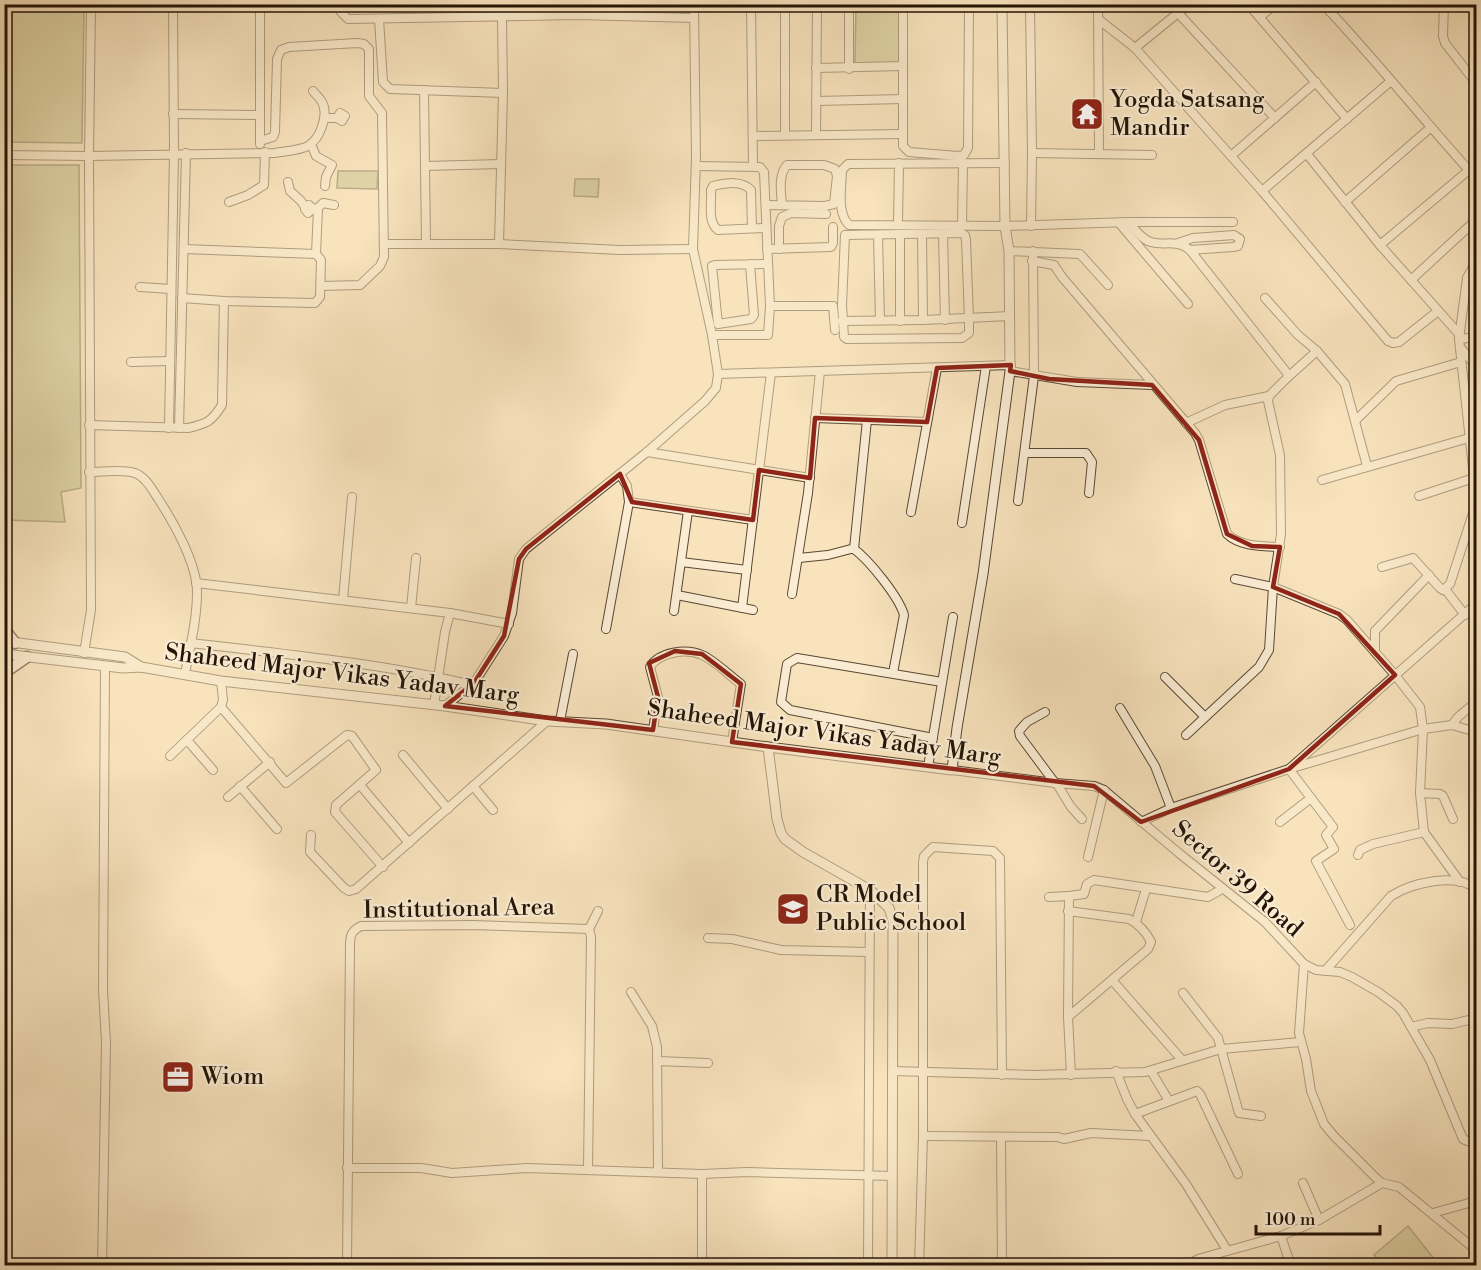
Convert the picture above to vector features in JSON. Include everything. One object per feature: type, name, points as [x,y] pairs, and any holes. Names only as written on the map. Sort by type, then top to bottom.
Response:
[{"type":"main road","points":[[4,629],[10,642]]},
{"type":"main road","points":[[4,673],[27,657]]},
{"type":"street","points":[[84,653],[91,610],[89,156],[91,4]]},
{"type":"street","points":[[169,428],[174,153],[173,4]]},
{"type":"street","points":[[229,202],[248,195],[264,185],[260,141],[260,4]]},
{"type":"street","points":[[338,4],[341,12],[348,19],[578,15],[694,18]]},
{"type":"street","points":[[578,4],[578,15]]},
{"type":"street","points":[[445,706],[471,685],[504,636],[509,624],[519,560],[526,549],[647,452],[716,388],[718,374],[712,335],[693,249],[696,166],[694,4]]},
{"type":"street","points":[[751,4],[753,166]]},
{"type":"street","points":[[785,4],[785,135]]},
{"type":"street","points":[[816,134],[817,4]]},
{"type":"street","points":[[849,4],[849,69]]},
{"type":"street","points":[[903,4],[903,146],[909,152],[958,156],[967,153],[969,4]]},
{"type":"street","points":[[952,770],[983,574],[1010,368],[1009,251],[1005,226],[1002,4]]},
{"type":"street","points":[[1030,4],[1032,153],[1030,226]]},
{"type":"street","points":[[1098,4],[1100,153]]},
{"type":"street","points":[[1135,48],[1189,4]]},
{"type":"street","points":[[1248,4],[1347,119]]},
{"type":"street","points":[[1260,17],[1275,4]]},
{"type":"street","points":[[1323,4],[1476,178]]},
{"type":"street","points":[[1330,12],[1338,4]]},
{"type":"street","points":[[1443,4],[1445,43],[1476,83]]},
{"type":"street","points":[[1178,14],[1275,118]]},
{"type":"street","points":[[499,244],[503,93],[502,16]]},
{"type":"street","points":[[379,19],[382,82],[390,89],[503,93]]},
{"type":"street","points":[[1098,19],[1135,48],[1262,191],[1388,341],[1399,342],[1438,310]]},
{"type":"street","points":[[260,141],[273,137],[275,132],[277,59],[281,50],[289,47],[357,43],[364,44],[369,49],[369,96],[382,113],[383,262],[364,283],[356,286],[321,286]]},
{"type":"street","points":[[816,68],[903,66]]},
{"type":"street","points":[[1467,71],[1476,71]]},
{"type":"street","points":[[1262,191],[1391,81]]},
{"type":"street","points":[[1231,156],[1316,82]]},
{"type":"street","points":[[424,90],[426,243]]},
{"type":"street","points":[[4,155],[89,156],[262,153],[294,150],[311,144],[325,118],[323,104],[313,91]]},
{"type":"street","points":[[816,101],[903,99]]},
{"type":"street","points":[[173,114],[260,115]]},
{"type":"street","points":[[325,118],[337,118]]},
{"type":"street","points":[[1345,202],[1430,128]]},
{"type":"street","points":[[753,136],[902,134]]},
{"type":"street","points":[[311,144],[316,156],[332,165],[326,177],[325,186]]},
{"type":"street","points":[[179,428],[186,153]]},
{"type":"street","points":[[1032,153],[1152,155]]},
{"type":"street","points":[[1307,154],[1380,245],[1438,310],[1476,366]]},
{"type":"street","points":[[962,226],[963,162]]},
{"type":"street","points":[[898,224],[899,163]]},
{"type":"street","points":[[1005,163],[848,164],[844,166],[841,198],[844,219],[849,225],[962,226],[1233,222]]},
{"type":"street","points":[[425,166],[501,165]]},
{"type":"street","points":[[766,205],[825,206],[834,204],[837,176],[835,169],[824,165],[787,165],[781,176],[782,205]]},
{"type":"street","points":[[696,166],[753,166],[760,167],[764,172],[770,306],[768,335],[712,335]]},
{"type":"street","points":[[1380,245],[1469,170]]},
{"type":"street","points":[[288,182],[290,191],[312,208]]},
{"type":"street","points":[[752,228],[749,187],[742,184],[723,183],[713,186],[711,190],[714,227],[718,230],[766,228]]},
{"type":"street","points":[[312,208],[323,203],[334,205]]},
{"type":"street","points":[[182,298],[224,302],[315,303],[320,297],[321,260],[316,254],[312,208]]},
{"type":"street","points":[[779,249],[779,226],[782,217],[791,213],[826,214]]},
{"type":"street","points":[[1411,280],[1476,220]]},
{"type":"street","points":[[1124,223],[1150,242],[1178,243],[1193,238],[1234,235],[1240,239],[1238,246],[1190,250]]},
{"type":"street","points":[[1124,223],[1188,304]]},
{"type":"street","points":[[766,249],[831,247],[833,227]]},
{"type":"street","points":[[900,234],[900,321]]},
{"type":"street","points":[[900,234],[961,234],[966,237],[969,319],[969,333],[966,336],[846,339],[842,321],[845,235],[900,234]]},
{"type":"street","points":[[922,234],[923,321]]},
{"type":"street","points":[[943,234],[945,320]]},
{"type":"street","points":[[878,235],[880,320]]},
{"type":"street","points":[[1178,243],[1190,250],[1288,376]]},
{"type":"street","points":[[384,244],[499,244],[620,250],[693,249]]},
{"type":"street","points":[[184,249],[316,254]]},
{"type":"street","points":[[1009,251],[1080,254],[1108,285]]},
{"type":"street","points":[[1018,501],[1034,376],[1033,251]]},
{"type":"street","points":[[1032,261],[1054,265],[1199,440],[1227,534],[1232,539],[1252,546],[1280,547]]},
{"type":"street","points":[[1476,262],[1467,278],[1459,340],[1469,438],[1474,450],[1476,496]]},
{"type":"street","points":[[750,264],[753,315],[751,319],[718,324],[712,266],[750,264],[767,264]]},
{"type":"street","points":[[1467,278],[1476,278]]},
{"type":"street","points":[[140,287],[171,289]]},
{"type":"street","points":[[1264,298],[1298,335],[1317,351],[1345,384],[1367,466]]},
{"type":"street","points":[[89,425],[179,428],[204,425],[215,416],[222,405],[224,302]]},
{"type":"street","points":[[770,306],[833,306],[835,330]]},
{"type":"street","points":[[842,321],[923,321],[1010,316]]},
{"type":"street","points":[[1459,340],[1476,337]]},
{"type":"street","points":[[1186,423],[1225,405],[1269,396],[1317,351]]},
{"type":"street","points":[[131,362],[170,361]]},
{"type":"street","points":[[1356,420],[1396,381],[1461,362]]},
{"type":"street","points":[[718,374],[986,366],[1010,368],[1034,376],[1077,382],[1152,385]]},
{"type":"street","points":[[962,523],[986,366]]},
{"type":"street","points":[[911,512],[937,368]]},
{"type":"street","points":[[792,594],[810,478],[819,371]]},
{"type":"street","points":[[742,608],[771,373]]},
{"type":"street","points":[[1186,735],[1266,658],[1269,650],[1280,547],[1280,455],[1268,404],[1269,396]]},
{"type":"street","points":[[815,418],[927,422]]},
{"type":"street","points":[[854,549],[867,420]]},
{"type":"street","points":[[1322,480],[1469,438]]},
{"type":"street","points":[[647,452],[810,478]]},
{"type":"street","points":[[1025,453],[1086,453],[1092,462],[1089,493]]},
{"type":"street","points":[[89,472],[132,472],[142,477],[164,507],[179,535],[196,583],[195,619],[185,674]]},
{"type":"street","points":[[606,629],[629,502],[627,486],[620,474]]},
{"type":"street","points":[[1419,496],[1474,478]]},
{"type":"street","points":[[343,600],[352,497]]},
{"type":"street","points":[[629,502],[753,520]]},
{"type":"street","points":[[1444,589],[1450,584],[1476,504]]},
{"type":"street","points":[[674,611],[688,511]]},
{"type":"street","points":[[799,558],[854,549]]},
{"type":"street","points":[[854,549],[896,597],[904,615],[892,673]]},
{"type":"street","points":[[411,608],[416,558]]},
{"type":"street","points":[[1382,567],[1413,558],[1440,588],[1444,589],[1465,615]]},
{"type":"street","points":[[681,562],[747,570]]},
{"type":"street","points":[[1375,651],[1375,631],[1429,575]]},
{"type":"street","points":[[1235,579],[1274,587],[1339,614],[1375,651],[1420,707],[1423,729],[1420,793],[1424,832],[1460,882]]},
{"type":"street","points":[[196,583],[450,613],[509,624]]},
{"type":"street","points":[[676,595],[753,610]]},
{"type":"street","points":[[1289,769],[1476,604]]},
{"type":"street","points":[[434,705],[450,613]]},
{"type":"street","points":[[928,767],[953,617]]},
{"type":"street","name":"Shaheed Major Vikas Yadav Marg","points":[[10,642],[125,657],[141,667]]},
{"type":"street","points":[[191,643],[438,677],[471,685]]},
{"type":"street","points":[[652,730],[658,697],[650,667],[653,661],[675,651],[702,654],[741,684],[732,742]]},
{"type":"street","name":"Shaheed Major Vikas Yadav Marg","points":[[4,654],[123,668],[141,667],[221,681],[445,706],[547,721],[606,724],[1056,784],[1094,786],[1104,790]]},
{"type":"street","points":[[560,721],[573,654]]},
{"type":"street","points":[[933,738],[790,710],[781,702],[788,664],[797,658],[942,682]]},
{"type":"street","points":[[102,1266],[106,1043],[103,990],[105,666]]},
{"type":"street","points":[[1165,677],[1205,717]]},
{"type":"street","points":[[170,756],[221,707],[223,700],[221,681]]},
{"type":"street","points":[[1452,725],[1476,702]]},
{"type":"street","points":[[221,707],[285,782],[290,782],[344,737],[350,735],[376,770],[336,806],[334,812],[382,867]]},
{"type":"street","points":[[1120,708],[1155,766],[1171,808]]},
{"type":"street","points":[[1046,712],[1019,730],[1020,736],[1082,819]]},
{"type":"street","points":[[311,835],[310,852],[344,888],[349,891],[356,889],[547,721]]},
{"type":"street","points":[[1088,856],[1104,790],[1141,822],[1171,808],[1289,769],[1423,729],[1452,725],[1476,732]]},
{"type":"street","points":[[187,740],[213,770]]},
{"type":"street","points":[[768,747],[777,819],[785,839],[803,852],[870,890],[890,908],[893,921],[892,1266]]},
{"type":"street","points":[[404,755],[448,808]]},
{"type":"street","points":[[228,797],[270,762]]},
{"type":"street","points":[[1289,769],[1333,827],[1326,835],[1334,849],[1316,861],[1350,925]]},
{"type":"street","points":[[360,785],[410,843]]},
{"type":"street","points":[[240,786],[276,829]]},
{"type":"street","points":[[473,786],[494,810]]},
{"type":"street","points":[[1420,793],[1443,796],[1453,819]]},
{"type":"street","points":[[1280,822],[1311,798]]},
{"type":"street","name":"Sector 39 Road","points":[[1141,822],[1265,922],[1304,964],[1300,1042],[1306,1059],[1311,1091],[1324,1124],[1382,1183],[1399,1187],[1476,1250]]},
{"type":"street","points":[[1358,855],[1360,850],[1373,844],[1424,832]]},
{"type":"street","points":[[920,1266],[923,1136],[923,862],[924,856],[933,847],[993,851],[1000,858],[1002,1075]]},
{"type":"street","points":[[1049,897],[1084,894],[1087,884],[1094,880],[1208,897],[1222,889]]},
{"type":"street","points":[[1325,971],[1390,896],[1402,889],[1434,881],[1460,882],[1470,884],[1476,889]]},
{"type":"street","points":[[1136,922],[1146,889]]},
{"type":"street","points":[[868,1266],[870,890]]},
{"type":"street","points":[[1069,896],[1068,1017],[1071,1076]]},
{"type":"street","points":[[589,929],[598,911]]},
{"type":"street","points":[[1068,911],[1129,919],[1136,922],[1151,942],[1148,949],[1068,1017]]},
{"type":"street","name":"Institutional Area","points":[[346,1266],[350,935],[354,929],[361,926],[472,925],[589,929],[591,948],[588,1169]]},
{"type":"street","points":[[708,938],[732,939],[781,950],[868,952]]},
{"type":"street","points":[[1304,964],[1310,968],[1340,972],[1352,977],[1397,1006],[1430,1060],[1463,1139],[1467,1141],[1476,1139]]},
{"type":"street","points":[[1112,980],[1182,1060]]},
{"type":"street","points":[[631,992],[655,1036],[658,1172]]},
{"type":"street","points":[[1183,993],[1214,1030],[1239,1113],[1261,1116]]},
{"type":"street","points":[[1411,1027],[1428,1023],[1452,1024],[1475,1019],[1476,1035]]},
{"type":"street","points":[[892,1071],[1071,1076],[1116,1071],[1150,1071],[1221,1049],[1300,1042]]},
{"type":"street","points":[[657,1061],[708,1064]]},
{"type":"street","points":[[1116,1071],[1135,1114],[1186,1184],[1227,1250]]},
{"type":"street","points":[[1150,1071],[1169,1101]]},
{"type":"street","points":[[1135,1114],[1197,1091],[1238,1174]]},
{"type":"street","points":[[923,1136],[1058,1137],[1064,1139],[1091,1133],[1150,1136]]},
{"type":"street","points":[[1001,1137],[1002,1266]]},
{"type":"street","points":[[347,1168],[421,1168],[452,1173],[520,1168],[702,1174],[747,1172],[892,1176]]},
{"type":"street","points":[[702,1174],[702,1266]]},
{"type":"street","points":[[1303,1183],[1319,1220]]},
{"type":"street","points":[[1187,1266],[1198,1259],[1281,1236],[1319,1220],[1382,1183]]},
{"type":"street","points":[[1433,1213],[1476,1201]]},
{"type":"street","points":[[1281,1236],[1291,1266]]},
{"type":"highlighted area","points":[[1011,365],[1010,371],[1049,379],[1152,385],[1199,440],[1227,534],[1252,546],[1280,547],[1273,587],[1339,614],[1395,675],[1289,769],[1141,822],[1094,786],[732,742],[741,684],[702,654],[675,651],[649,663],[658,697],[653,730],[445,706],[474,683],[504,636],[519,559],[526,549],[620,474],[632,502],[753,520],[759,470],[810,478],[815,418],[927,422],[937,368]]},
{"type":"shaded area","points":[[5,4],[84,5],[82,143],[5,142]]},
{"type":"shaded area","points":[[856,5],[899,5],[899,63],[855,64]]},
{"type":"shaded area","points":[[5,165],[79,165],[81,488],[61,492],[65,522],[5,520]]},
{"type":"shaded area","points":[[338,171],[378,171],[377,189],[337,188]]},
{"type":"shaded area","points":[[575,179],[599,179],[598,197],[574,196]]},
{"type":"shaded area","points":[[1408,1226],[1439,1265],[1384,1265],[1374,1255]]},
{"type":"place","name":"Yogda Satsang Mandir","points":[[1087,114]]},
{"type":"place","name":"CR Model Public School","points":[[793,909]]},
{"type":"place","name":"Wiom","points":[[178,1077]]}]
